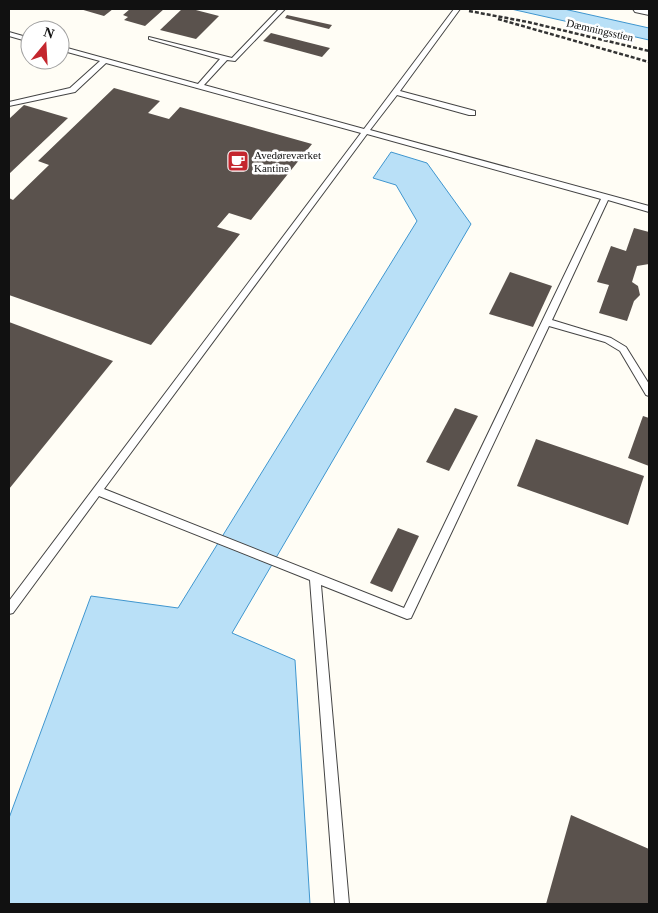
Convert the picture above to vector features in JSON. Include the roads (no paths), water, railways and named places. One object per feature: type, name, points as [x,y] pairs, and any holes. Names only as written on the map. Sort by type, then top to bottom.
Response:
[{"type":"street","points":[[639,9],[649,11]]},
{"type":"lane","points":[[151,38],[233,60],[282,9]]},
{"type":"lane","points":[[9,609],[457,9]]},
{"type":"lane","points":[[70,51],[649,209]]},
{"type":"lane","points":[[200,86],[225,58]]},
{"type":"lane","points":[[9,104],[72,90],[104,60]]},
{"type":"lane","points":[[395,92],[472,113]]},
{"type":"lane","points":[[97,491],[407,614],[606,197]]},
{"type":"lane","points":[[546,322],[608,340],[623,350],[649,392]]},
{"type":"lane","points":[[315,578],[342,904]]},
{"type":"water","points":[[511,9],[564,9],[649,28],[649,40]]},
{"type":"water","points":[[391,152],[427,163],[471,224],[232,633],[295,660],[310,904],[9,904],[9,818],[91,596],[178,608],[417,221],[396,185],[373,178]]},
{"type":"place","name":"Avedøreværket Kantine","points":[[238,161]]}]
